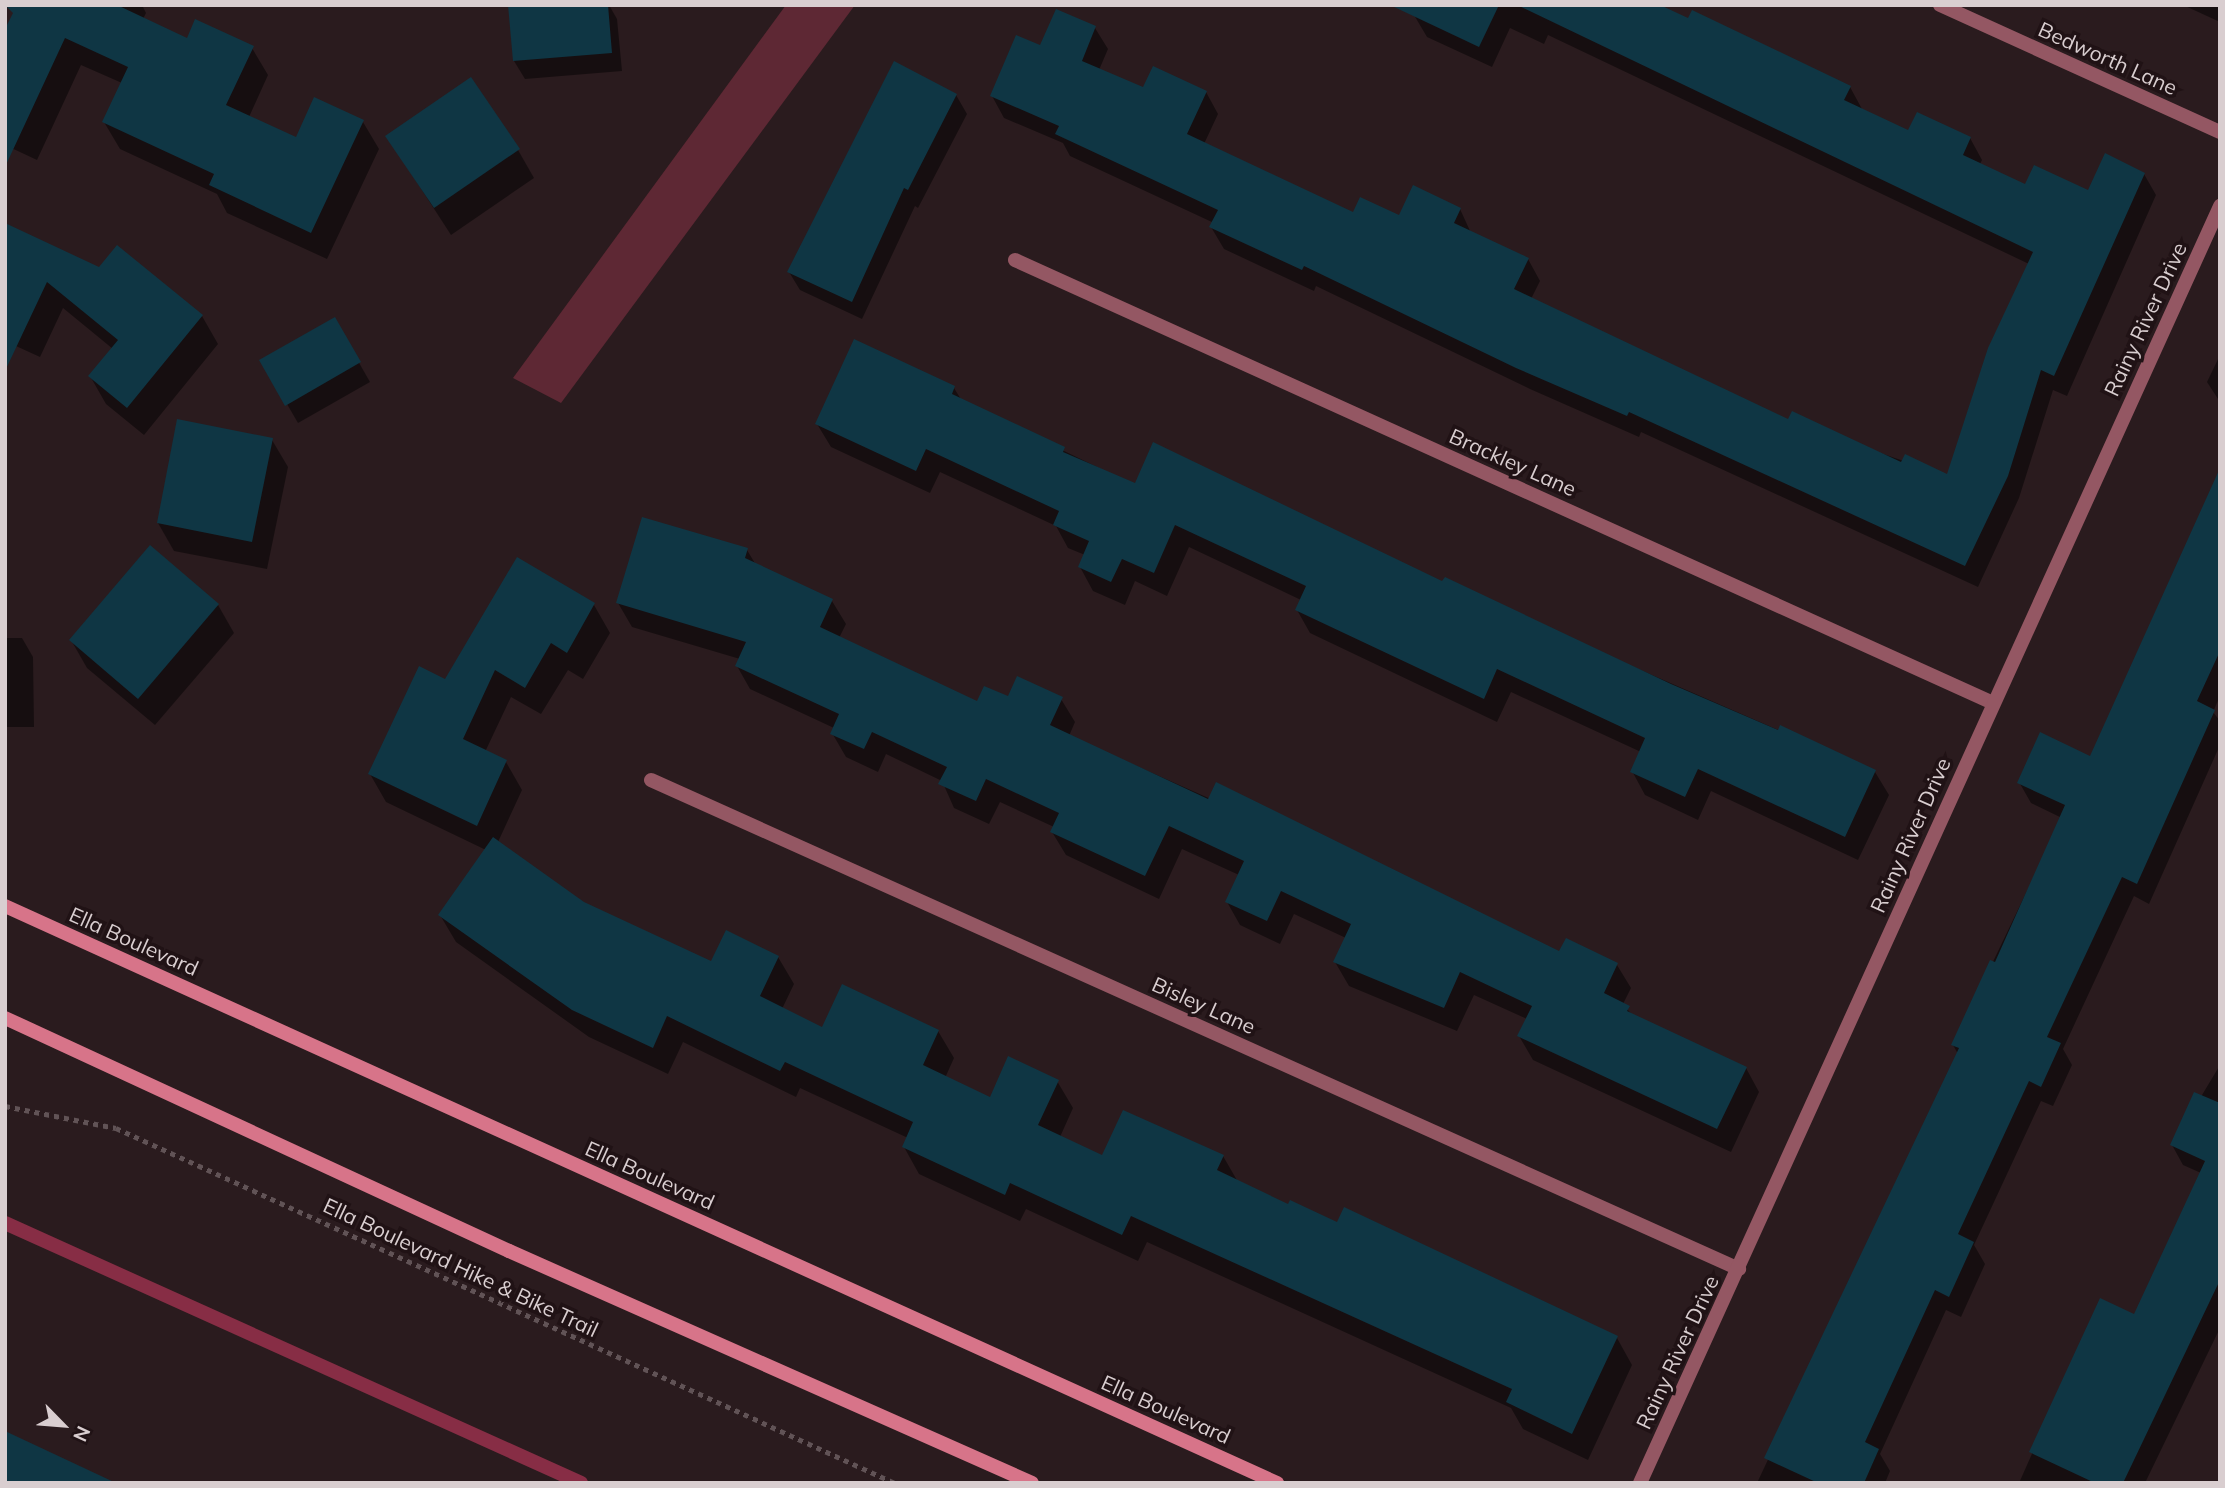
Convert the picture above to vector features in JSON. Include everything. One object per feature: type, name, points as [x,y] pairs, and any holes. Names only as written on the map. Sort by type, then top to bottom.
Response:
[{"type":"main road","name":"Ella Boulevard","points":[[5,906],[1277,1483]]},
{"type":"main road","points":[[5,1018],[509,1251],[1032,1483]]},
{"type":"street","name":"Bedworth Lane","points":[[1940,5],[2220,132]]},
{"type":"street","name":"Rainy River Drive","points":[[1640,1483],[2220,206]]},
{"type":"street","name":"Brackley Lane","points":[[1015,260],[1993,703]]},
{"type":"street","name":"Bisley Lane","points":[[651,780],[1739,1269]]},
{"type":"path","name":"Ella Boulevard Hike & Bike Trail","points":[[5,1106],[116,1128],[895,1483]]},
{"type":"shaded area","points":[[786,5],[855,5],[561,403],[513,378]]},
{"type":"building","points":[[5,5],[117,5],[187,38],[195,19],[254,46],[226,105],[296,137],[314,97],[364,120],[311,233],[209,185],[214,174],[102,122],[128,67],[65,38],[5,167],[5,29],[13,13]]},
{"type":"building","points":[[508,5],[608,5],[612,53],[513,61]]},
{"type":"building","points":[[1390,5],[1499,5],[1479,47]]},
{"type":"building","points":[[1517,5],[1660,5],[1688,18],[1692,10],[1851,86],[1844,100],[1908,130],[1917,112],[1971,137],[1963,155],[2025,184],[2034,165],[2088,190],[2105,153],[2145,173],[2054,376],[2041,370],[2008,476],[1965,566],[1629,412],[1627,416],[1516,368],[1304,266],[1302,270],[1209,227],[1218,210],[1055,134],[1059,126],[990,96],[1016,35],[1040,45],[1056,9],[1096,26],[1082,61],[1143,87],[1153,66],[1207,91],[1187,134],[1353,212],[1360,197],[1399,215],[1413,185],[1461,208],[1454,223],[1529,258],[1514,289],[1788,419],[1792,411],[1901,462],[1905,454],[1947,474],[1988,348],[2033,252]]},
{"type":"building","points":[[894,61],[957,94],[908,190],[904,188],[852,302],[787,272]]},
{"type":"building","points":[[471,77],[520,149],[434,208],[385,136]]},
{"type":"building","points":[[5,223],[99,267],[117,245],[203,315],[127,408],[88,376],[118,340],[47,282],[5,371]]},
{"type":"building","points":[[335,317],[361,362],[285,406],[259,360]]},
{"type":"building","points":[[854,339],[955,386],[952,394],[1065,447],[1063,452],[1135,483],[1153,442],[1442,581],[1445,577],[1671,684],[1778,730],[1780,725],[1876,770],[1845,837],[1698,769],[1685,797],[1630,772],[1645,738],[1497,669],[1484,699],[1295,610],[1306,586],[1175,525],[1154,573],[1122,559],[1111,582],[1078,567],[1089,541],[1053,525],[1059,511],[926,449],[916,471],[815,424]]},
{"type":"building","points":[[177,419],[273,438],[252,542],[157,523]]},
{"type":"building","points":[[2220,468],[2220,651],[2197,701],[2215,710],[2137,884],[2122,877],[2047,1037],[2061,1043],[2041,1087],[2029,1081],[1958,1234],[1974,1242],[1949,1297],[1935,1290],[1865,1442],[1879,1449],[1864,1483],[1818,1483],[1764,1458],[1959,1048],[1951,1045],[1990,960],[1995,962],[2065,805],[2017,783],[2040,732],[2090,756]]},
{"type":"building","points":[[642,517],[748,548],[745,558],[833,599],[820,627],[977,701],[984,686],[1008,696],[1017,676],[1063,697],[1050,725],[1208,799],[1216,782],[1559,951],[1566,938],[1618,963],[1604,993],[1630,1006],[1627,1011],[1747,1067],[1717,1129],[1517,1036],[1532,1006],[1460,972],[1444,1008],[1333,962],[1351,924],[1281,891],[1267,921],[1225,902],[1244,861],[1169,826],[1145,876],[1050,832],[1059,813],[986,779],[976,801],[938,784],[947,767],[872,732],[864,749],[830,734],[839,714],[735,666],[746,642],[616,603]]},
{"type":"building","points":[[150,545],[219,604],[138,699],[69,640]]},
{"type":"building","points":[[517,557],[595,603],[567,653],[551,643],[525,688],[495,670],[463,739],[507,760],[477,826],[368,774],[419,666],[445,679]]},
{"type":"building","points":[[493,837],[584,902],[711,961],[726,930],[779,956],[760,996],[822,1027],[842,984],[939,1030],[923,1065],[990,1097],[1008,1056],[1059,1080],[1038,1125],[1102,1155],[1123,1110],[1224,1155],[1217,1170],[1288,1204],[1290,1200],[1337,1222],[1344,1207],[1618,1336],[1572,1434],[1506,1402],[1512,1389],[1131,1216],[1122,1235],[1010,1183],[1005,1195],[902,1147],[913,1122],[785,1062],[780,1071],[667,1016],[653,1048],[572,1010],[438,915]]},
{"type":"building","points":[[2194,1092],[2220,1103],[2220,1280],[2123,1483],[2095,1483],[2029,1452],[2100,1298],[2134,1314],[2205,1161],[2170,1145]]},
{"type":"building","points":[[5,1431],[116,1483],[5,1483]]},
{"type":"waterway","points":[[5,1223],[581,1483]]}]
